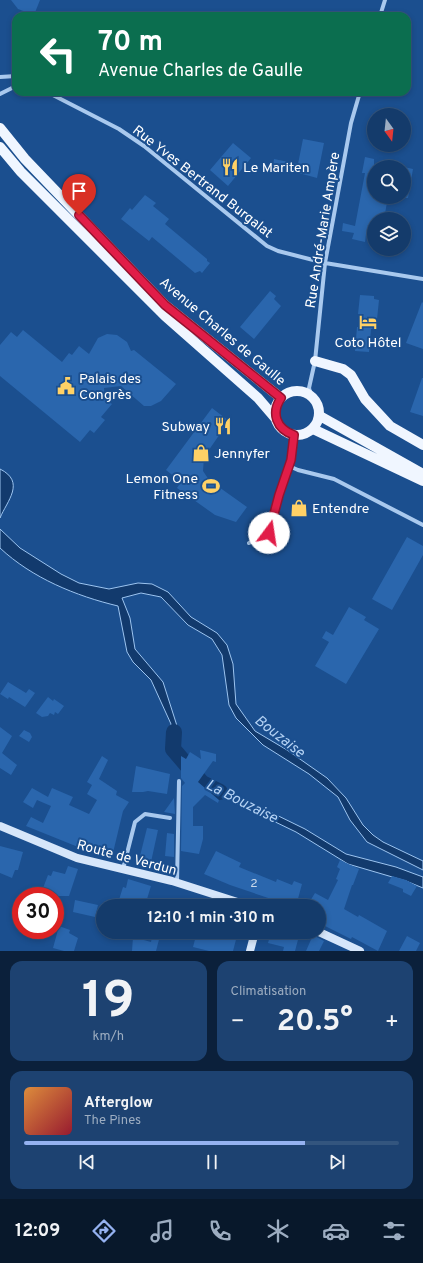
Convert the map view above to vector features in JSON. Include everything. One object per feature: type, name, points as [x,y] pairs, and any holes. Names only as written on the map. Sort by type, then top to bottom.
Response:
[{"type":"main road","name":"Avenue Charles de Gaulle","points":[[0,128],[25,159],[165,305],[281,398]]},
{"type":"main road","name":"Avenue Charles de Gaulle","points":[[0,147],[21,172],[165,316],[258,398],[276,419],[282,430],[294,435]]},
{"type":"main road","points":[[315,361],[343,369],[351,375],[365,399],[390,426],[423,445]]},
{"type":"main road","name":"Avenue Charles de Gaulle","points":[[276,419],[277,404],[286,394],[299,391],[311,395]]},
{"type":"main road","points":[[294,435],[301,435],[313,429],[320,416],[319,408],[311,395]]},
{"type":"main road","points":[[320,416],[423,474]]},
{"type":"main road","points":[[313,429],[423,481]]},
{"type":"main road","name":"Route de Verdun","points":[[0,826],[77,858],[177,883],[228,899]]},
{"type":"main road","points":[[326,935],[360,951]]},
{"type":"main road","points":[[250,951],[253,939]]},
{"type":"street","points":[[381,12],[385,0]]},
{"type":"street","points":[[0,77],[12,76]]},
{"type":"street","points":[[0,94],[12,88]]},
{"type":"street","name":"Rue Yves Bertrand Burgalat","points":[[55,96],[118,129],[144,146],[267,246],[278,251],[325,263],[423,279]]},
{"type":"street","name":"Rue André-Marie Ampère","points":[[311,395],[309,388],[315,361],[325,263],[351,123],[359,96]]},
{"type":"street","points":[[249,543],[269,533],[279,495],[289,466],[294,435]]},
{"type":"street","points":[[289,466],[298,470],[334,478],[423,524]]},
{"type":"street","points":[[177,883],[179,782]]},
{"type":"street","points":[[123,870],[135,822],[145,814],[170,818]]},
{"type":"water","points":[[0,469],[8,474],[12,480],[13,486],[10,498],[0,518]]},
{"type":"water","points":[[0,529],[20,548],[61,574],[79,583],[109,589],[138,583],[152,584],[168,592],[191,617],[217,633],[227,645],[233,664],[236,704],[255,731],[287,750],[327,778],[346,798],[363,825],[373,835],[383,842],[423,861],[423,870],[367,842],[350,820],[338,797],[309,774],[263,745],[236,718],[229,705],[222,655],[212,639],[188,625],[161,597],[141,593],[122,598],[130,618],[135,649],[163,682],[178,729],[176,752],[173,756],[170,748],[171,724],[151,680],[133,662],[127,652],[118,606],[71,591],[40,577],[26,568],[0,548]]},
{"type":"water","points":[[203,779],[305,829],[346,854],[396,867],[423,877],[423,888],[406,881],[348,864],[296,832],[207,789],[200,783]]},
{"type":"building","points":[[11,0],[40,0],[35,12],[26,12],[18,9]]},
{"type":"building","points":[[303,139],[324,143],[317,178],[273,166],[274,159],[298,164]]},
{"type":"building","points":[[233,143],[251,158],[228,186],[210,170]]},
{"type":"building","points":[[365,157],[374,159],[367,160],[367,204],[387,204],[385,212],[367,212],[367,234],[365,242],[352,239],[354,233],[342,231],[343,223],[355,226],[365,173],[362,173]]},
{"type":"building","points":[[411,169],[413,169],[411,181]]},
{"type":"building","points":[[145,195],[156,203],[153,206],[169,219],[165,224],[210,263],[202,273],[200,271],[195,273],[152,237],[149,241],[121,219],[130,208],[132,210]]},
{"type":"building","points":[[270,291],[276,296],[274,299],[281,306],[254,339],[240,327]]},
{"type":"building","points":[[360,295],[374,296],[374,299],[379,300],[376,329],[371,329],[369,352],[355,351],[357,327],[359,327],[359,323],[364,319],[358,314]]},
{"type":"building","points":[[422,302],[423,303],[423,349],[406,343]]},
{"type":"building","name":"Palais des Congrès","points":[[23,330],[62,362],[69,353],[72,355],[79,346],[89,354],[98,338],[107,334],[117,335],[127,342],[131,351],[134,350],[176,384],[161,401],[151,406],[144,406],[121,386],[104,388],[105,399],[112,404],[101,417],[105,420],[94,433],[90,430],[80,442],[0,376],[0,345],[11,332],[17,337]]},
{"type":"building","points":[[423,378],[423,416],[410,412]]},
{"type":"building","points":[[212,408],[229,421],[204,457],[203,471],[209,480],[247,507],[236,522],[215,515],[177,488],[181,482],[166,470]]},
{"type":"building","points":[[407,537],[423,546],[423,555],[392,610],[372,599]]},
{"type":"building","points":[[349,607],[366,617],[364,620],[379,629],[346,684],[315,666],[329,642],[322,638],[326,631],[333,635]]},
{"type":"building","points":[[8,682],[26,693],[29,689],[35,693],[25,707],[9,697],[8,699],[0,694]]},
{"type":"building","points":[[48,697],[64,706],[58,714],[55,712],[54,715],[50,713],[48,716],[42,717],[36,713]]},
{"type":"building","points":[[0,727],[12,736],[2,753],[17,765],[11,775],[0,768]]},
{"type":"building","points":[[24,730],[30,733],[32,737],[29,742],[19,736]]},
{"type":"building","points":[[200,750],[216,754],[216,762],[213,761],[198,782],[219,800],[218,803],[205,795],[193,807],[193,826],[203,826],[203,839],[199,854],[181,851],[182,786],[185,783],[181,778],[181,756],[186,759],[190,752],[201,759]]},
{"type":"building","points":[[102,756],[108,760],[99,779],[117,791],[116,795],[129,802],[123,811],[112,857],[93,853],[26,826],[31,817],[43,823],[51,806],[37,800],[33,808],[23,802],[32,788],[48,797],[52,788],[73,797],[69,805],[89,814],[97,800],[87,794],[92,785],[87,782]]},
{"type":"building","points":[[136,766],[170,774],[167,794],[148,791],[132,792]]},
{"type":"building","points":[[174,798],[175,814],[164,812]]},
{"type":"building","points":[[147,828],[158,830],[151,862],[149,861],[148,866],[138,864]]},
{"type":"building","points":[[167,833],[174,834],[174,857],[165,856]]},
{"type":"building","points":[[0,846],[23,852],[18,870],[15,870],[12,878],[0,873]]},
{"type":"building","points":[[216,851],[241,863],[239,867],[276,882],[277,879],[292,885],[294,881],[302,884],[298,899],[271,899],[230,885],[204,874]]},
{"type":"building","points":[[340,860],[359,869],[344,909],[358,917],[359,915],[387,931],[378,951],[352,937],[351,939],[326,926],[326,899],[311,899],[315,893],[328,900],[338,880],[336,879],[340,869],[337,867]]},
{"type":"building","points":[[68,866],[78,869],[69,896],[64,896],[64,887],[43,887],[48,875],[51,876],[53,871],[65,874]]},
{"type":"building","points":[[392,876],[406,880],[417,886],[411,896],[403,892],[403,889],[388,883]]},
{"type":"building","points":[[128,879],[151,886],[147,899],[119,899],[123,887],[126,888]]},
{"type":"building","points":[[75,900],[96,905],[95,917],[73,912]]},
{"type":"building","points":[[64,928],[70,930],[69,933],[78,938],[74,951],[64,951],[53,948],[55,939],[64,939]]},
{"type":"building","points":[[407,936],[420,943],[416,951],[399,951]]},
{"type":"building","points":[[133,939],[151,942],[152,939],[159,939],[156,951],[132,951]]},
{"type":"building","points":[[195,939],[236,939],[233,951],[209,951],[193,947]]},
{"type":"building","points":[[269,939],[298,939],[295,951],[283,951],[284,947],[268,943]]},
{"type":"building","points":[[311,939],[320,939],[324,941],[319,951],[306,951]]},
{"type":"waterway","name":"La Bouzaise","points":[[174,732],[173,749],[202,783],[220,792]]},
{"type":"place","name":"Le Mariten","points":[[230,167]]},
{"type":"place","name":"Coto Hôtel","points":[[368,322]]},
{"type":"place","name":"Palais des Congrès","points":[[66,386]]},
{"type":"place","name":"Subway","points":[[223,426]]},
{"type":"place","name":"Jennyfer","points":[[201,453]]},
{"type":"place","name":"Lemon One Fitness","points":[[211,486]]},
{"type":"place","name":"Entendre","points":[[299,508]]},
{"type":"route","points":[[79,215],[165,305],[281,398],[275,411],[276,419],[282,430],[294,435],[293,449],[269,533]]},
{"type":"water label","name":"Bouzaise","points":[[280,736]]}]
